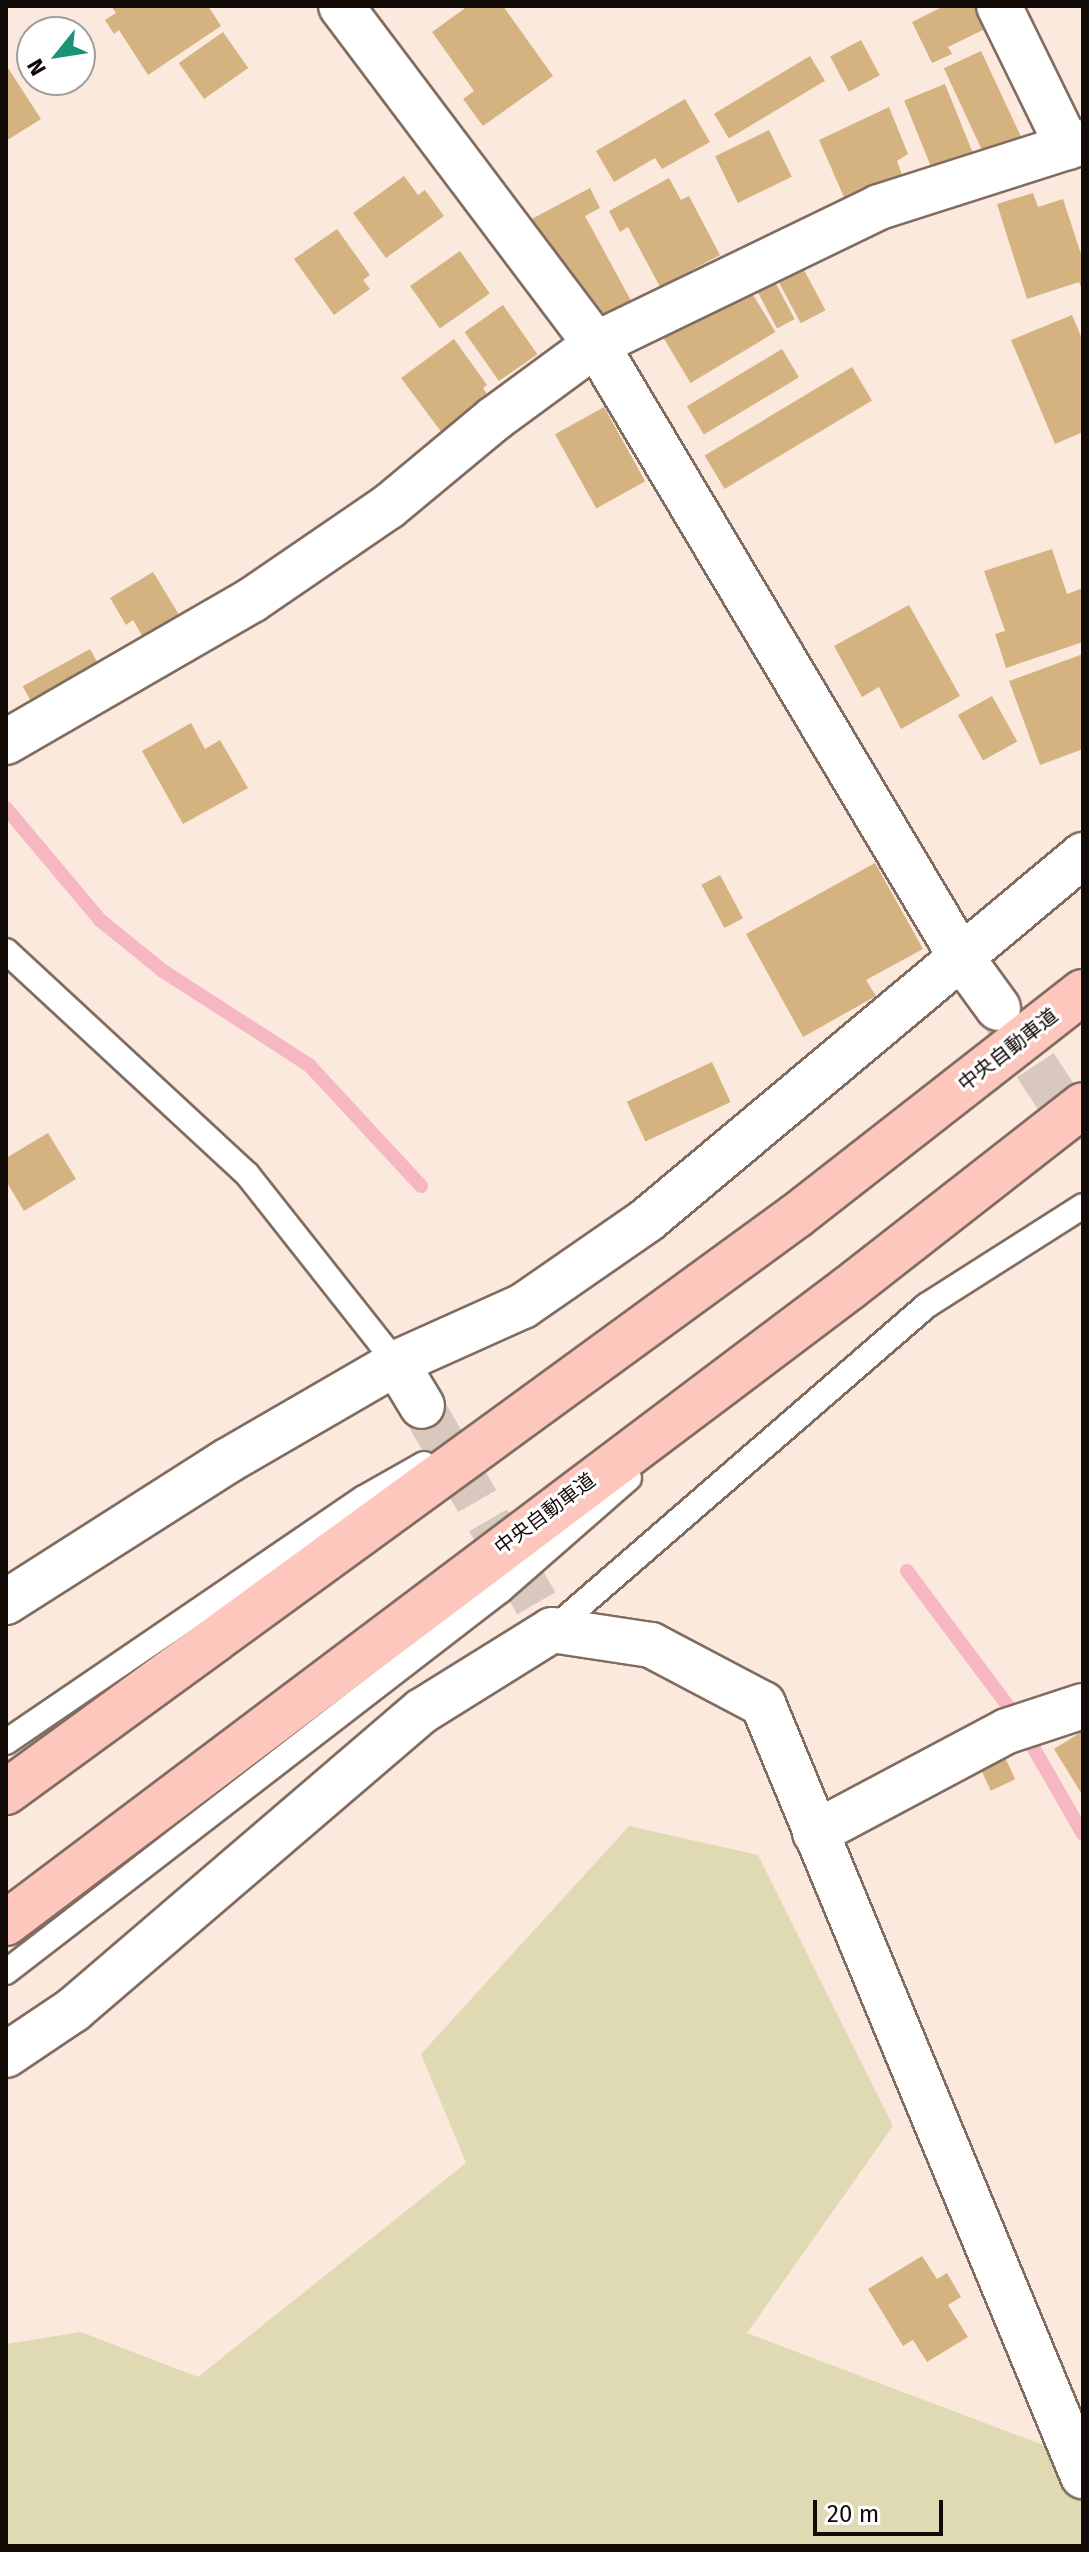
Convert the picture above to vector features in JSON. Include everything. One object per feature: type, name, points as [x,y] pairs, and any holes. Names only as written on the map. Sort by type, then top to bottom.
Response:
[{"type":"highway","name":"中央自動車道","points":[[6,1792],[796,1216],[1083,992]]},
{"type":"highway","name":"中央自動車道","points":[[6,1923],[849,1288],[1083,1105]]},
{"type":"street","points":[[341,6],[596,344],[961,957],[998,1008]]},
{"type":"street","points":[[21,734],[252,600],[388,507],[494,419],[596,344],[879,207],[1075,145],[999,6]]},
{"type":"street","points":[[6,1602],[229,1460],[396,1363],[523,1306],[647,1220],[1083,855]]},
{"type":"street","points":[[396,1363],[422,1406]]},
{"type":"street","points":[[6,2055],[73,2010],[422,1711],[544,1616],[651,1645],[763,1704],[1083,2476]]},
{"type":"street","points":[[815,1833],[1025,1726],[1083,1706]]},
{"type":"lane","points":[[6,951],[247,1174],[396,1363]]},
{"type":"lane","points":[[544,1616],[926,1306],[1083,1206]]},
{"type":"lane","points":[[6,1972],[501,1590],[849,1288]]},
{"type":"lane","points":[[6,1742],[364,1498],[569,1382]]},
{"type":"shaded area","points":[[629,1826],[758,1855],[893,2126],[747,2333],[1075,2457],[1083,2486],[1083,2546],[6,2546],[6,2344],[81,2332],[198,2377],[466,2163],[421,2054]]},
{"type":"building","points":[[111,6],[208,6],[221,26],[148,75],[119,30],[114,34],[105,20],[116,13]]},
{"type":"building","points":[[468,6],[503,6],[553,76],[483,126],[463,99],[474,91],[432,32]]},
{"type":"building","points":[[944,6],[979,6],[989,27],[948,47],[952,54],[932,63],[912,22]]},
{"type":"building","points":[[223,32],[248,68],[204,99],[179,63]]},
{"type":"building","points":[[861,40],[880,75],[849,92],[830,56]]},
{"type":"building","points":[[981,51],[1022,140],[985,157],[944,68]]},
{"type":"building","points":[[810,56],[825,81],[729,139],[714,114]]},
{"type":"building","points":[[6,65],[16,80],[16,96],[26,96],[41,119],[6,141]]},
{"type":"building","points":[[945,84],[976,162],[936,178],[904,100]]},
{"type":"building","points":[[685,99],[710,142],[662,169],[655,158],[614,182],[596,151]]},
{"type":"building","points":[[889,107],[908,154],[897,161],[904,180],[847,204],[819,140]]},
{"type":"building","points":[[769,130],[792,177],[738,203],[715,156]]},
{"type":"building","points":[[404,176],[418,195],[425,190],[444,216],[386,258],[353,213]]},
{"type":"building","points":[[669,178],[681,200],[689,196],[720,255],[660,287],[628,227],[620,232],[609,211]]},
{"type":"building","points":[[590,188],[600,208],[585,216],[635,308],[601,327],[526,222]]},
{"type":"building","points":[[1033,193],[1038,207],[1063,199],[1083,260],[1083,293],[1079,282],[1027,299],[997,204]]},
{"type":"building","points":[[337,229],[370,275],[363,280],[370,289],[334,315],[294,259]]},
{"type":"building","points":[[460,251],[490,294],[440,329],[410,286]]},
{"type":"building","points":[[802,266],[825,310],[801,323],[777,279]]},
{"type":"building","points":[[743,278],[775,332],[691,383],[658,329]]},
{"type":"building","points":[[775,282],[795,319],[777,328],[757,291]]},
{"type":"building","points":[[503,305],[537,354],[499,381],[464,332]]},
{"type":"building","points":[[1072,315],[1083,341],[1083,432],[1055,444],[1011,340]]},
{"type":"building","points":[[454,339],[487,385],[483,388],[493,403],[445,437],[401,378]]},
{"type":"building","points":[[782,349],[799,377],[704,434],[687,406]]},
{"type":"building","points":[[852,367],[872,400],[725,489],[705,456]]},
{"type":"building","points":[[604,407],[645,481],[596,508],[555,434]]},
{"type":"building","points":[[1052,549],[1067,594],[1083,588],[1083,642],[1006,668],[995,634],[1005,631],[984,571]]},
{"type":"building","points":[[153,572],[181,618],[144,639],[133,620],[126,625],[110,598]]},
{"type":"building","points":[[909,605],[960,696],[901,729],[879,687],[862,697],[834,646]]},
{"type":"building","points":[[90,649],[103,672],[35,709],[23,686]]},
{"type":"building","points":[[1083,654],[1083,749],[1040,765],[1009,681]]},
{"type":"building","points":[[992,696],[1017,741],[983,760],[958,715]]},
{"type":"building","points":[[191,723],[205,749],[220,740],[248,788],[183,824],[142,751]]},
{"type":"building","points":[[875,863],[923,949],[866,980],[876,996],[803,1037],[746,934]]},
{"type":"building","points":[[720,875],[743,918],[724,928],[701,885]]},
{"type":"building","points":[[712,1062],[731,1102],[645,1142],[627,1102]]},
{"type":"building","points":[[48,1133],[76,1179],[24,1211],[6,1181],[6,1158]]},
{"type":"building","points":[[1083,1731],[1083,1796],[1054,1749]]},
{"type":"building","points":[[1003,1753],[1015,1779],[991,1791],[979,1764]]},
{"type":"building","points":[[922,2256],[937,2279],[947,2273],[961,2297],[948,2305],[968,2337],[927,2362],[913,2340],[903,2346],[868,2289]]},
{"type":"waterway","points":[[6,808],[100,920],[163,971],[309,1065],[421,1186]]},
{"type":"waterway","points":[[907,1571],[1014,1714],[1083,1834]]},
{"type":"tunnel","points":[[999,1010],[1083,1138]]},
{"type":"tunnel","points":[[422,1406],[536,1603]]}]
